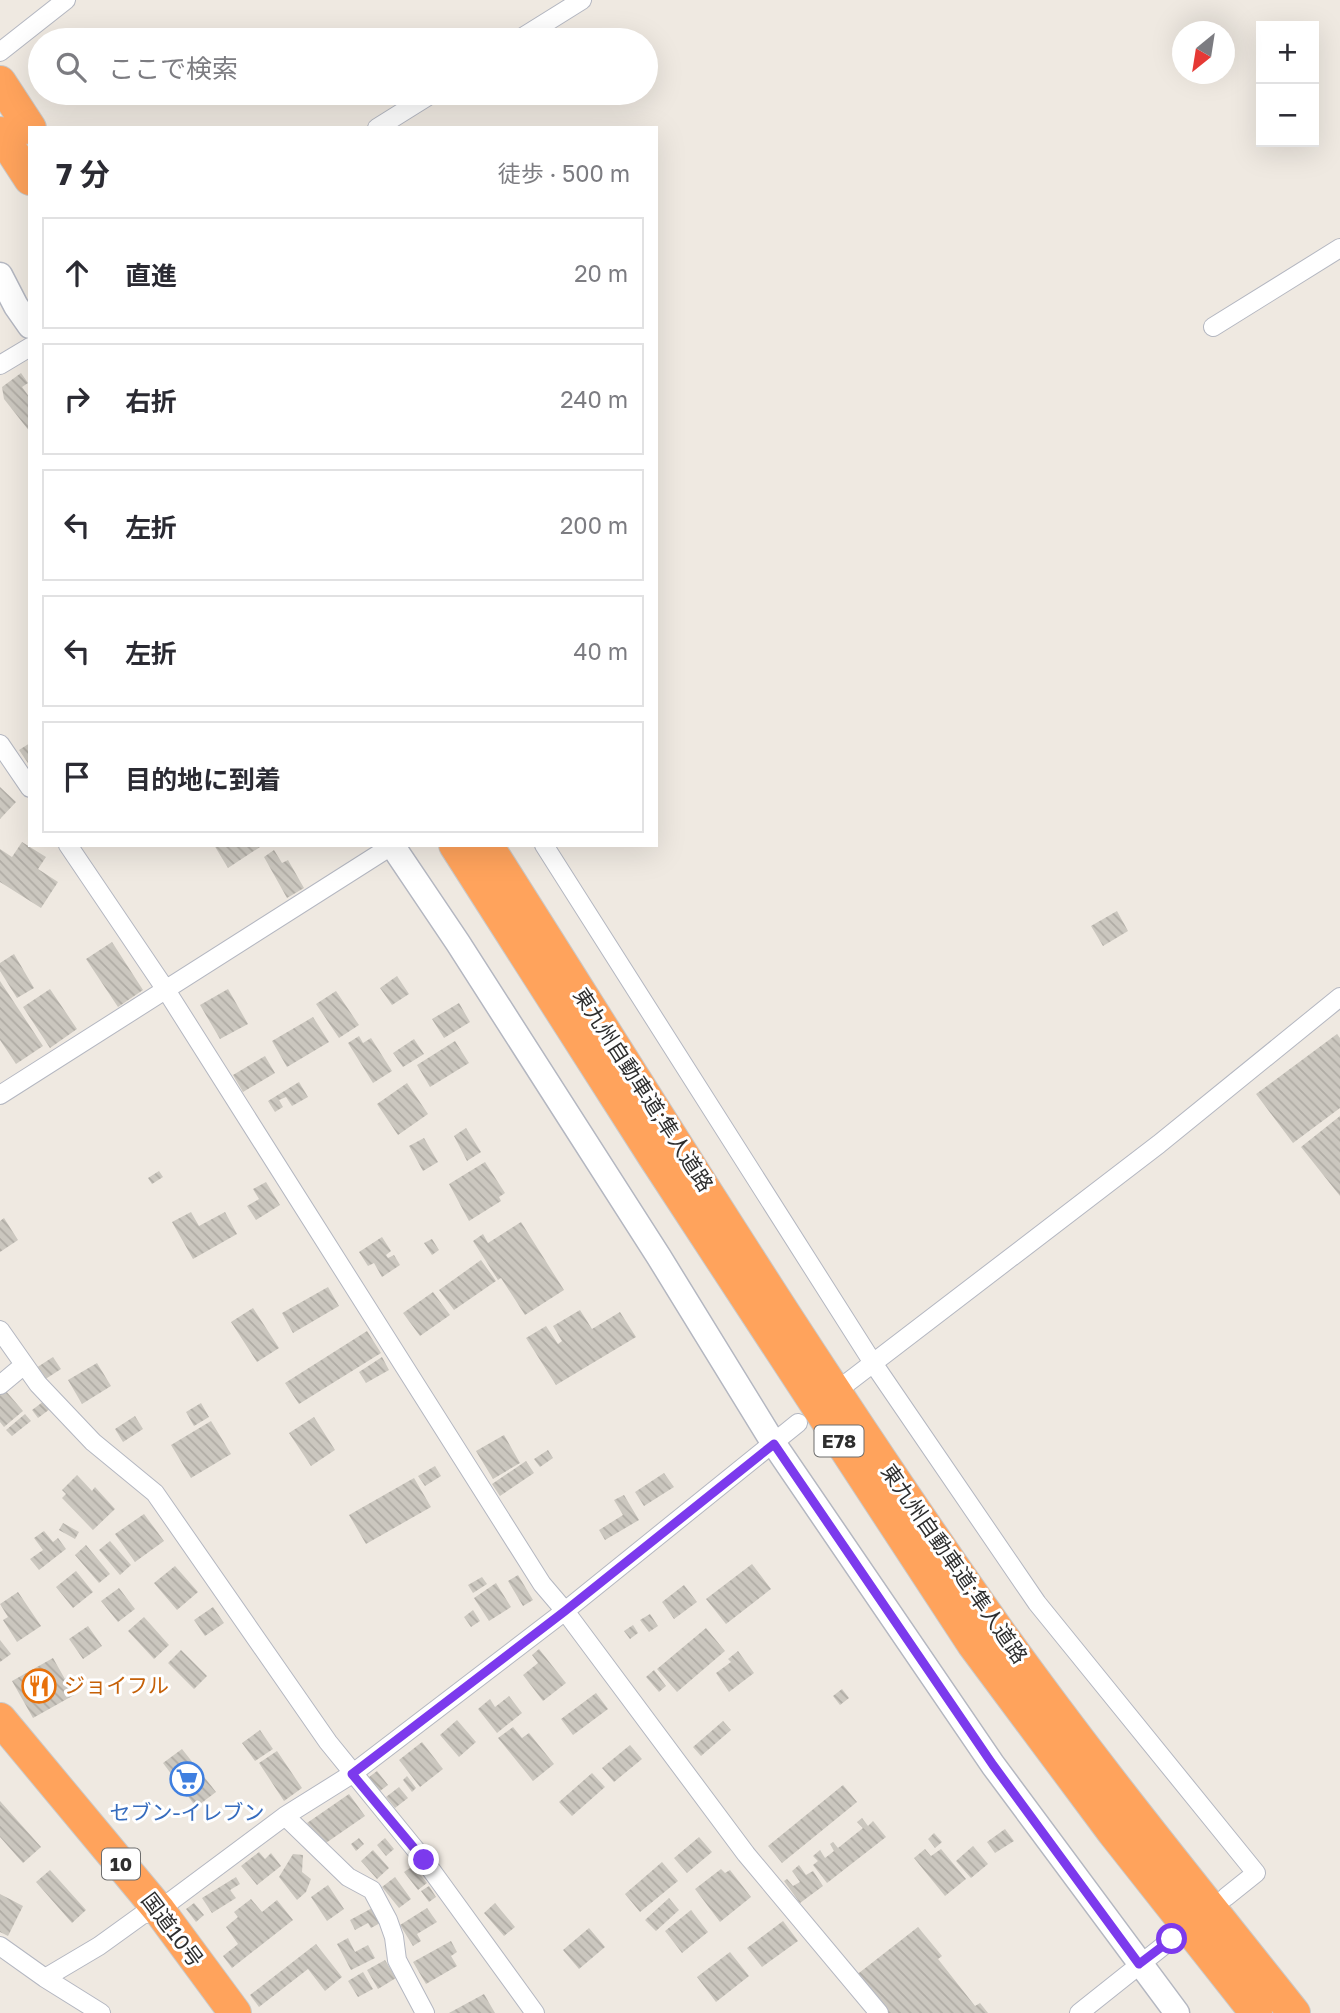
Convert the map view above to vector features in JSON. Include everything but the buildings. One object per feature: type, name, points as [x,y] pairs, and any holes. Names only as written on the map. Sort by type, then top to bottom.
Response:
[{"type":"highway","points":[[0,133],[28,175]]},
{"type":"highway","name":"東九州自動車道;隼人道路","points":[[456,847],[721,1261],[973,1644],[1113,1832],[1256,2013]]},
{"type":"highway","name":"東九州自動車道;隼人道路","points":[[488,847],[848,1410],[998,1630],[1136,1814],[1294,2013]]},
{"type":"highway","name":"国道10号","points":[[0,1719],[159,1909],[234,2013]]},
{"type":"street","points":[[30,28],[66,0]]},
{"type":"street","points":[[537,28],[582,0]]},
{"type":"street","points":[[0,51],[28,29]]},
{"type":"street","points":[[380,126],[414,105]]},
{"type":"street","points":[[1213,327],[1340,248]]},
{"type":"street","points":[[0,275],[28,323]]},
{"type":"street","points":[[0,365],[28,348]]},
{"type":"street","points":[[0,744],[28,785]]},
{"type":"street","points":[[69,847],[166,990],[542,1584],[746,1854],[879,2013]]},
{"type":"street","points":[[0,1095],[390,847]]},
{"type":"street","points":[[394,847],[652,1246],[774,1444],[993,1765],[1177,2013]]},
{"type":"street","points":[[545,847],[873,1363],[1037,1603],[1256,1873],[1226,1897]]},
{"type":"street","points":[[847,1382],[1159,1144],[1340,997]]},
{"type":"street","points":[[0,1330],[38,1384],[93,1442],[155,1493],[352,1774],[424,1860],[535,2013]]},
{"type":"street","points":[[0,1385],[24,1365]]},
{"type":"street","points":[[45,1978],[99,1946],[142,1915],[159,1909],[285,1816],[352,1774],[565,1611],[798,1423]]},
{"type":"street","points":[[285,1816],[348,1877],[372,1890],[388,1920],[397,1960],[425,2013]]},
{"type":"street","points":[[1079,2013],[1172,1939]]},
{"type":"street","points":[[0,1946],[101,2013]]},
{"type":"place","name":"ジョイフル","points":[[39,1686]]},
{"type":"place","name":"セブン-イレブン","points":[[187,1779]]},
{"type":"route","points":[[424,1860],[352,1774],[565,1611],[774,1444],[993,1765],[1139,1964],[1172,1939]]}]
